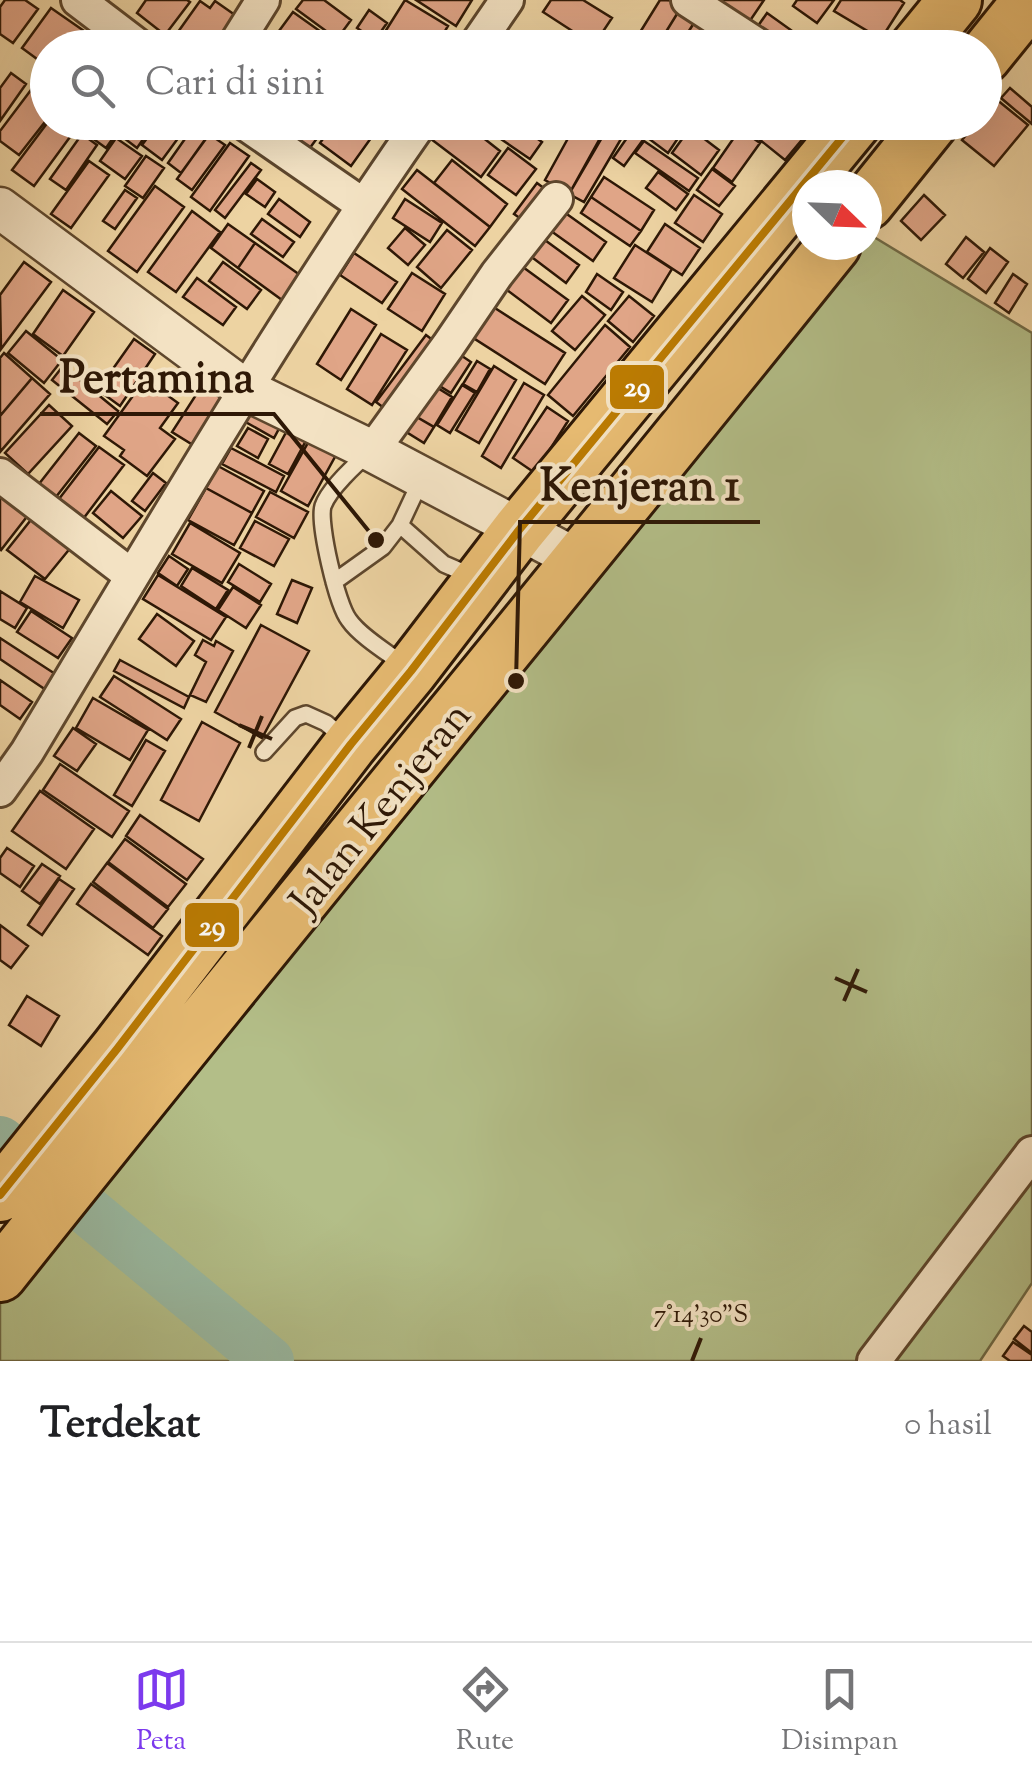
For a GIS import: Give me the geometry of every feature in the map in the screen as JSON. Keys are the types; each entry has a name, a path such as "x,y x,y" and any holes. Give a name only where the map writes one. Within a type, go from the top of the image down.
{"highway":[{"path":"931,30 955,0"},
{"path":"1002,35 1030,0"},
{"name":"Jalan Kenjeran","path":"136,1065 351,744 823,140"},
{"path":"882,185 918,140"},
{"name":"Jalan Kenjeran","path":"0,1275 40,1176 580,561 822,260"}],"street":[{"path":"78,0 117,30"},
{"path":"244,30 263,0"},
{"path":"486,30 507,0"},
{"path":"688,0 734,30"},
{"path":"268,140 363,205"},
{"path":"0,790 28,752 244,389 408,140"},
{"path":"372,450 496,274 556,199"},
{"path":"0,208 244,389 372,450 580,561"},
{"path":"0,475 132,576"},
{"path":"874,1361 1032,1153"}],"lane":[{"path":"372,450 327,498 321,510 343,611 350,623 411,671"},
{"path":"334,582 384,548 400,525 422,478"},
{"path":"400,525 444,564 481,580"},
{"path":"264,752 296,718 306,714 326,723 351,744"}],"green space":[{"path":"882,242 1032,333 1032,1283 980,1361 0,1361 0,1301 848,260 882,260"}],"building":[{"path":"5,0 25,0 38,9 13,43 0,34 0,7"},
{"path":"146,0 190,2 169,30 159,30 137,13"},
{"path":"303,0 324,0 351,20 344,30 325,30 296,9"},
{"path":"405,0 448,26 446,30 386,30"},
{"path":"416,0 472,0 456,26"},
{"path":"551,0 583,0 612,18 604,30 571,30 543,12"},
{"path":"660,0 685,1 667,30 641,30"},
{"path":"712,0 764,0 742,30"},
{"path":"797,0 834,0 817,23 793,6"},
{"path":"841,0 904,3 887,30 866,30 834,11"},
{"path":"200,1 210,8 215,1 245,22 239,30 179,30"},
{"path":"685,1 701,12 690,30 667,30"},
{"path":"51,8 83,30 35,30"},
{"path":"369,10 387,23 382,30 357,28"},
{"path":"293,12 318,30 280,30"},
{"path":"701,12 719,23 715,30 690,30"},
{"path":"767,13 791,30 755,30"},
{"path":"30,37 30,54 22,48"},
{"path":"11,73 26,84 0,121 0,88"},
{"path":"1010,88 1032,107 1032,124 1002,99"},
{"path":"30,91 31,140 19,155 0,141 0,131"},
{"path":"1002,104 1028,125 994,166 962,140 1002,140"},
{"path":"34,140 68,140 34,186 12,170"},
{"path":"78,140 90,140 97,145 66,190 50,179"},
{"path":"95,140 112,140 106,148"},
{"path":"115,140 142,156 125,179 100,161"},
{"path":"127,140 143,140 137,148"},
{"path":"146,140 177,140 162,160 142,145"},
{"path":"184,140 205,140 181,173 168,163"},
{"path":"205,140 218,140 225,145 192,190 177,179"},
{"path":"282,140 316,140 301,160 279,144"},
{"path":"322,140 370,140 351,166 320,143"},
{"path":"432,140 486,140 500,151 481,177"},
{"path":"502,140 539,140 542,142 530,159"},
{"path":"567,140 599,140 569,194 545,180"},
{"path":"600,140 620,140 584,202 569,194"},
{"path":"626,140 643,140 624,166 613,158"},
{"path":"651,140 677,140 668,153"},
{"path":"681,140 706,140 719,150 701,175 672,153"},
{"path":"732,140 760,143 732,182 713,168"},
{"path":"760,140 802,140 785,160"},
{"path":"644,141 698,178 689,191 635,153"},
{"path":"230,143 249,156 210,211 191,197"},
{"path":"508,148 536,169 516,195 488,175"},
{"path":"146,156 164,168 143,198 125,186"},
{"path":"452,160 507,204 490,227 434,183"},
{"path":"89,161 109,175 71,228 51,214"},
{"path":"251,163 261,170 225,218 215,210"},
{"path":"712,169 735,186 719,206 697,190"},
{"path":"417,170 490,227 475,246 402,189"},
{"path":"658,172 688,194 676,210 646,188"},
{"path":"604,177 654,210 641,231 591,197"},
{"path":"257,179 275,192 265,207 246,194"},
{"path":"537,183 553,195 531,226 514,214"},
{"path":"155,186 184,207 137,272 108,251"},
{"path":"125,190 137,198 115,229 103,221"},
{"path":"694,195 722,214 703,242 675,223"},
{"path":"924,195 945,215 921,240 901,221"},
{"path":"591,197 641,231 630,246 581,213"},
{"path":"279,199 310,222 300,237 268,214"},
{"path":"405,199 442,223 430,242 393,218"},
{"path":"557,207 606,242 593,261 544,226"},
{"path":"192,211 220,232 176,292 148,272"},
{"path":"262,219 294,242 283,257 251,234"},
{"path":"228,224 255,243 238,268 211,248"},
{"path":"665,224 700,248 682,275 647,252"},
{"path":"405,228 425,245 408,265 388,248"},
{"path":"447,230 472,250 441,288 417,267"},
{"path":"538,235 579,265 566,283 525,252"},
{"path":"966,237 984,252 963,278 946,264"},
{"path":"255,243 300,275 282,300 238,268"},
{"path":"635,245 672,269 652,302 614,278"},
{"path":"990,248 1008,262 986,293 968,279"},
{"path":"354,253 397,282 382,303 340,275"},
{"path":"24,262 51,282 1,349 0,295"},
{"path":"223,262 261,290 247,309 209,281"},
{"path":"516,262 568,300 551,323 499,284"},
{"path":"412,273 445,294 422,331 388,309"},
{"path":"597,274 623,292 611,310 586,292"},
{"path":"1013,274 1027,284 1009,313 995,303"},
{"path":"197,278 236,307 223,325 183,297"},
{"path":"63,290 94,312 63,356 33,334"},
{"path":"582,296 605,315 575,350 552,331"},
{"path":"629,296 654,316 633,342 608,321"},
{"path":"484,301 565,353 545,384 464,332"},
{"path":"351,309 376,325 341,380 317,364"},
{"path":"605,325 630,347 573,416 548,395"},
{"path":"26,331 62,360 44,383 8,353"},
{"path":"381,334 407,350 372,405 347,389"},
{"path":"426,335 442,347 392,414 376,402"},
{"path":"134,339 155,354 120,406 98,390"},
{"path":"450,348 471,362 451,393 430,380"},
{"path":"4,353 32,378 0,416 0,358"},
{"path":"477,361 490,369 477,392 463,384"},
{"path":"63,366 118,411 107,424 52,380"},
{"path":"494,366 516,380 479,443 456,430"},
{"path":"32,378 50,394 0,452 0,416"},
{"path":"145,379 178,403 160,428 175,439 147,476 120,456 124,450 104,436"},
{"path":"428,382 452,397 434,427 410,413"},
{"path":"524,383 544,395 501,468 482,456"},
{"path":"203,384 223,398 193,445 172,432"},
{"path":"462,385 475,393 450,433 437,425"},
{"path":"49,405 72,426 28,474 5,453"},
{"path":"250,405 282,423 274,438 242,420"},
{"path":"547,407 568,421 535,473 513,458"},
{"path":"410,413 434,427 424,443 400,428"},
{"path":"290,425 309,435 288,474 269,464"},
{"path":"248,428 268,439 258,458 237,446"},
{"path":"79,433 96,446 52,502 35,489"},
{"path":"309,441 336,455 308,506 281,491"},
{"path":"99,447 124,465 77,527 52,508"},
{"path":"231,448 284,476 276,492 222,464"},
{"path":"218,466 264,491 252,513 206,488"},
{"path":"153,473 166,483 145,511 132,501"},
{"path":"206,488 252,513 234,545 188,520"},
{"path":"111,491 142,516 123,538 93,513"},
{"path":"0,492 29,514 1,550 0,549"},
{"path":"270,492 308,512 294,538 256,517"},
{"path":"34,516 72,546 45,579 7,550"},
{"path":"255,521 289,539 274,566 240,548"},
{"path":"190,523 240,553 222,583 172,554"},
{"path":"169,556 188,569 177,586 158,573"},
{"path":"239,564 271,584 260,602 228,582"},
{"path":"192,568 228,590 216,609 181,586"},
{"path":"158,575 226,617 211,640 143,599"},
{"path":"35,576 79,600 63,628 20,602"},
{"path":"292,580 312,588 297,623 277,614"},
{"path":"233,587 261,605 246,628 218,610"},
{"path":"0,591 27,608 15,628 0,619"},
{"path":"31,611 72,638 58,658 17,632"},
{"path":"157,614 194,641 176,666 139,639"},
{"path":"261,625 309,651 262,738 215,712"},
{"path":"0,638 63,679 52,694 0,659"},
{"path":"203,640 214,646 216,641 233,651 206,702 190,695 206,662 195,655"},
{"path":"120,660 189,697 184,708 114,671"},
{"path":"114,676 181,719 167,740 100,697"},
{"path":"0,680 32,702 20,719 0,705"},
{"path":"93,698 148,730 130,760 76,728"},
{"path":"202,722 240,743 199,821 161,800"},
{"path":"73,728 96,744 77,771 54,756"},
{"path":"146,740 165,751 132,806 114,795"},
{"path":"60,764 129,811 112,837 43,790"},
{"path":"40,791 94,829 66,869 12,831"},
{"path":"140,815 203,859 187,880 126,836"},
{"path":"125,839 186,884 168,907 108,862"},
{"path":"7,848 34,866 20,887 0,873 0,858"},
{"path":"107,863 168,909 153,928 93,882"},
{"path":"42,864 60,876 40,904 22,891"},
{"path":"59,879 74,889 42,935 28,925"},
{"path":"91,884 162,936 148,955 77,904"},
{"path":"0,925 28,946 11,968 0,960"},
{"path":"27,996 59,1016 41,1046 9,1025"},
{"path":"1024,1326 1032,1332 1032,1353 1014,1339"},
{"path":"1013,1342 1032,1355 1032,1361 1010,1361 1003,1356"}],"waterway":[{"path":"0,1141 269,1361"}],"transit line":[{"name":"29","path":"0,1195 519,530 840,140"}],"place":[{"name":"Pertamina","path":"376,540"},
{"name":"Kenjeran 1","path":"516,681"}]}
